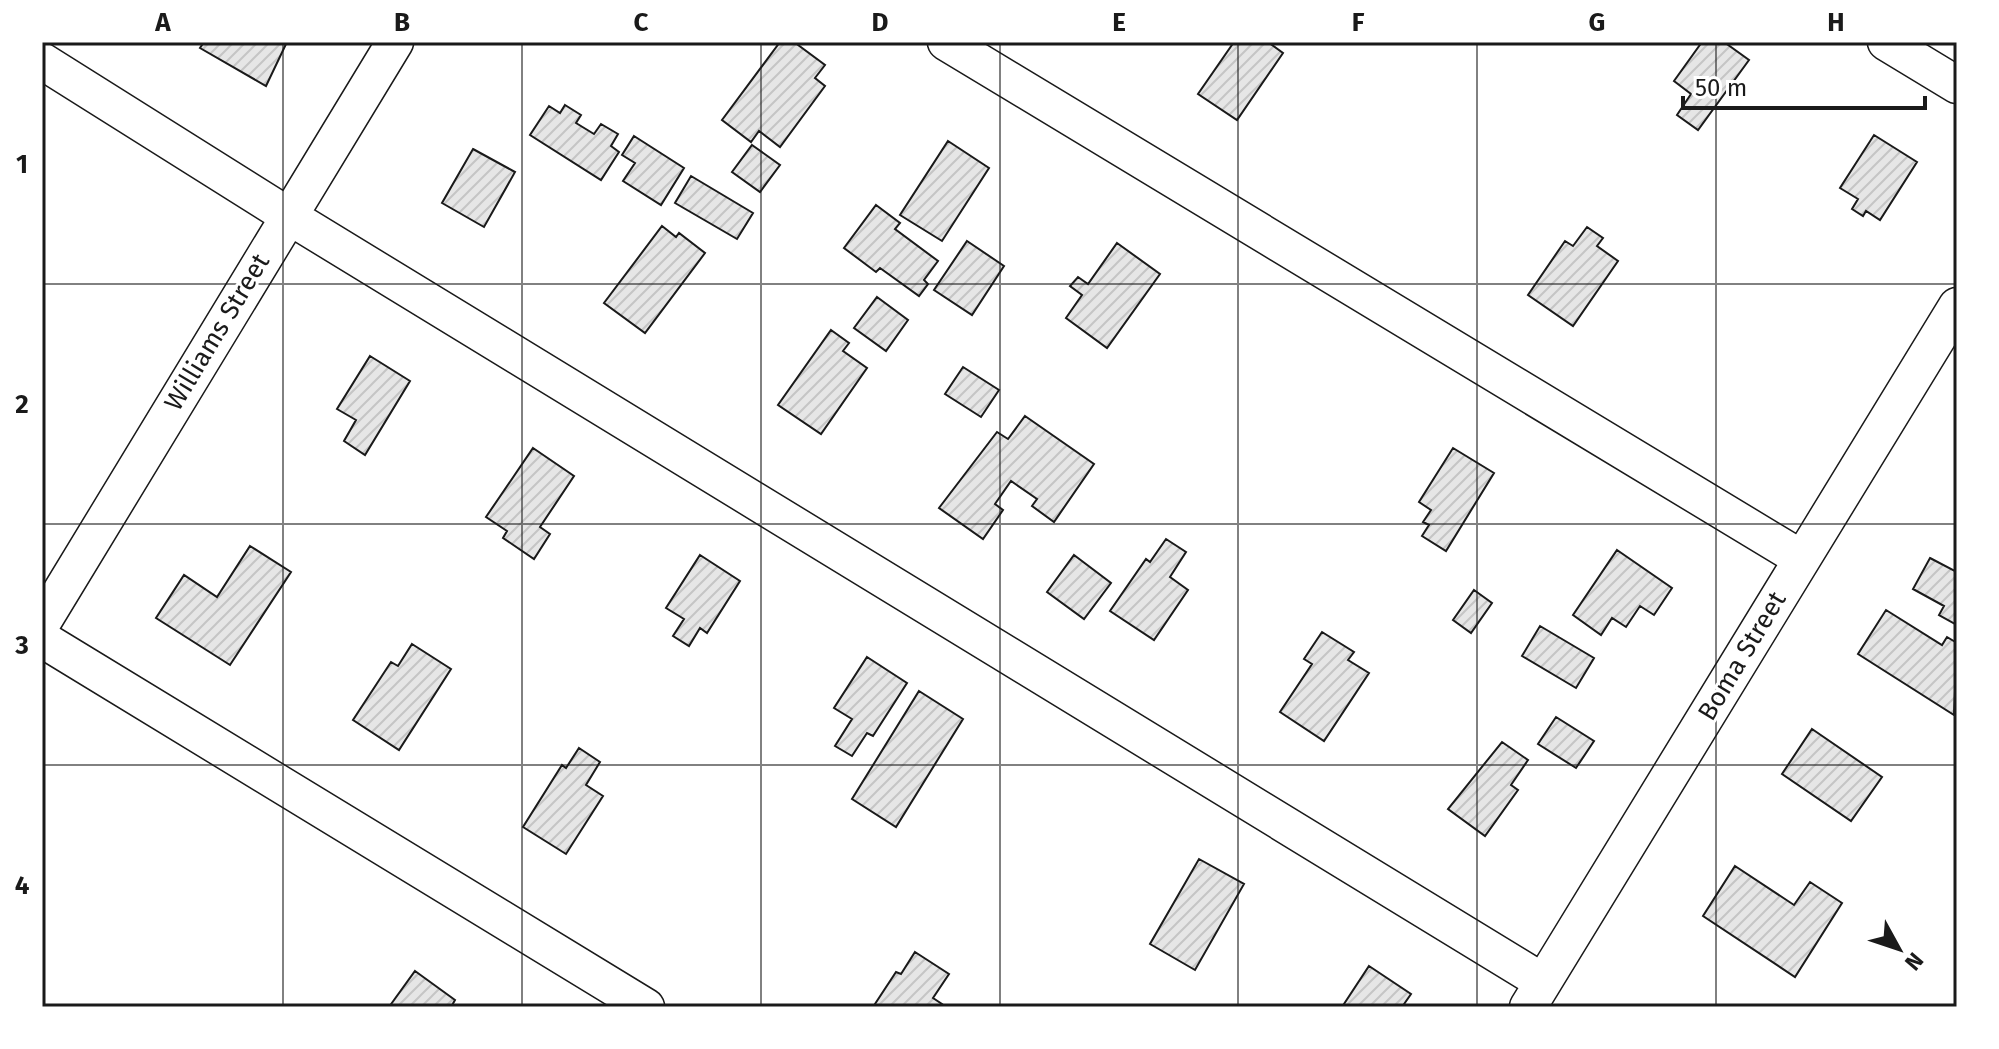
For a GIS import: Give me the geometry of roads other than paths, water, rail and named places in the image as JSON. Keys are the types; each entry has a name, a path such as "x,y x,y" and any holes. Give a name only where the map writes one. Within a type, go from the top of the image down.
{"street":[{"name":"Williams Street","path":"42,623 287,215 395,42"},
{"path":"946,42 1802,559"},
{"path":"1886,42 1957,85"},
{"path":"42,61 1535,995"},
{"name":"Boma Street","path":"1535,995 1957,306"},
{"path":"42,639 646,1007"}]}
